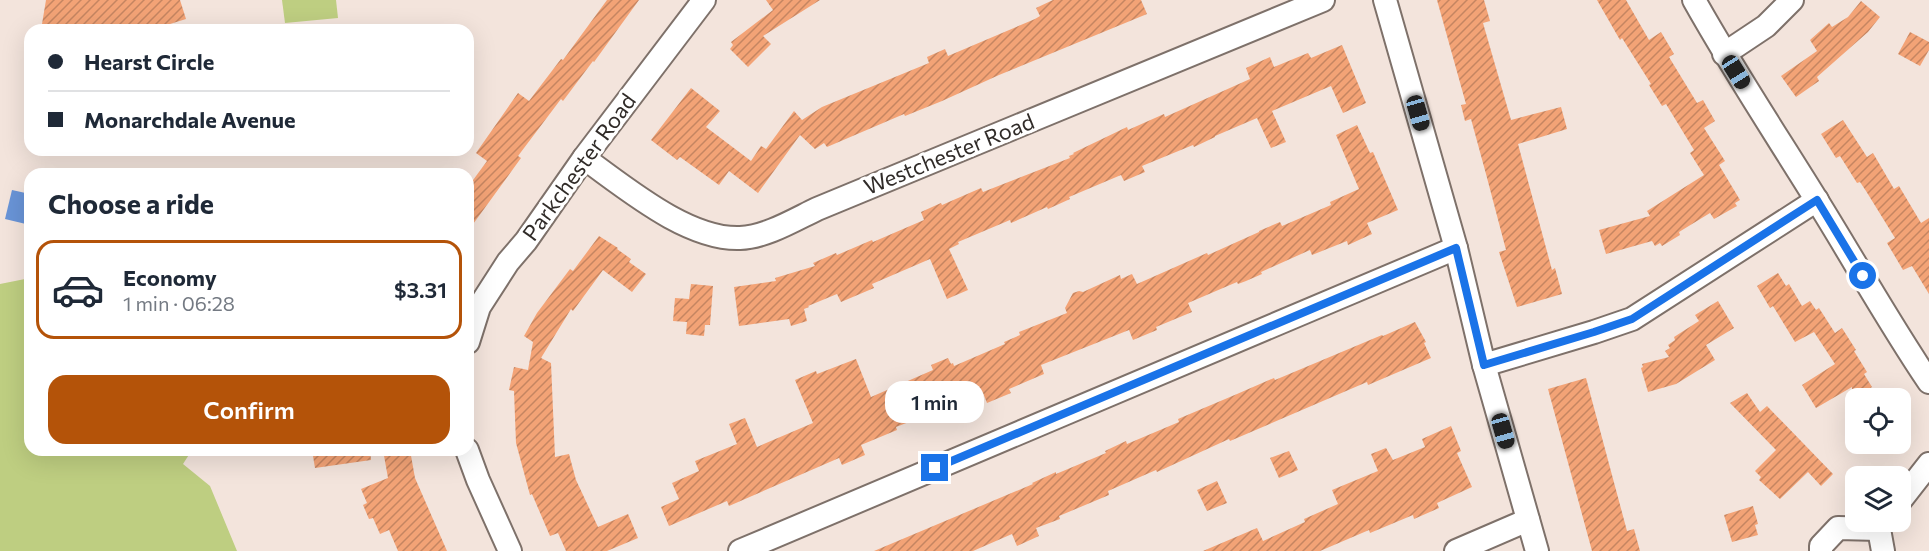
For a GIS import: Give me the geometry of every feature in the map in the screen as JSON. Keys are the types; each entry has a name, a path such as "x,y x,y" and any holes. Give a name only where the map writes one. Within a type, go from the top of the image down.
{"street":[{"name":"Parkchester Road","path":"474,323 479,307 508,262 526,241 584,158 704,0"},
{"name":"Westchester Road","path":"584,158 657,210 678,221 721,237 741,238 766,233 817,209 1323,0"},
{"path":"1385,0 1456,248 1484,365 1537,551"},
{"path":"1694,0 1724,54 1929,382"},
{"path":"1724,54 1766,26 1792,0"},
{"path":"1484,365 1632,319 1817,200"},
{"path":"740,551 1456,248"},
{"path":"469,456 510,551"},
{"path":"1911,487 1929,464"},
{"path":"1456,551 1528,520"},
{"path":"1821,551 1821,546 1838,528 1845,528"},
{"path":"1882,532 1883,551"}],"green space":[{"path":"282,0 336,0 338,18 285,23"},
{"path":"24,279 24,456 188,456 183,464 210,486 237,551 0,551 0,284"}],"water":[{"path":"12,190 24,193 24,224 5,219"}],"building":[{"path":"46,0 180,0 186,19 170,24 42,24"},
{"path":"607,0 639,0 594,62 563,101 561,99 518,156 521,158 474,223 474,179 487,161 476,153 518,93 529,101 561,59 563,60"},
{"path":"766,0 820,0 763,36 771,44 748,67 730,49 733,45 731,42 773,10"},
{"path":"1053,0 1141,0 1147,14 827,147 824,143 815,149 800,135 758,193 729,171 719,185 680,157 677,160 651,140 691,88 720,111 706,127 751,161 761,146 766,149 794,111 802,120 822,107 929,63 927,57 945,49 948,56 1035,19 1040,16 1036,8"},
{"path":"1437,0 1484,0 1490,21 1483,23 1511,120 1561,107 1567,129 1518,144 1552,270 1555,268 1562,294 1517,307 1499,252 1506,250 1471,119 1465,121 1461,105 1466,104"},
{"path":"1597,0 1626,0 1649,40 1661,32 1674,54 1669,57 1697,103 1703,100 1715,121 1704,128 1725,161 1719,165 1740,200 1735,203 1737,206 1714,219 1710,213 1679,232 1680,235 1662,246 1660,243 1655,246 1652,241 1606,254 1599,230 1650,216 1647,211 1704,175 1690,153 1694,150 1666,104 1662,106 1649,85 1651,84 1622,38 1620,40"},
{"path":"1861,1 1880,17 1868,32 1817,77 1819,81 1796,97 1781,76 1817,51 1810,40 1829,23 1832,27 1848,17"},
{"path":"1910,32 1929,42 1929,50 1920,66 1898,54"},
{"path":"1342,45 1366,103 1343,113 1331,86 1272,111 1286,142 1271,148 1257,118 1194,147 1193,145 1142,166 1145,172 1124,181 1121,175 1069,197 1070,199 1048,209 1047,207 1011,223 1010,220 958,242 959,244 949,249 968,290 947,299 930,259 872,284 874,288 841,302 837,294 808,306 804,309 807,321 791,326 789,319 739,326 734,287 776,281 775,278 815,266 813,263 836,253 837,255 872,240 873,242 924,220 921,212 941,203 942,205 981,188 983,192 1070,158 1069,156 1073,153 1127,127 1128,130 1164,114 1165,117 1250,79 1246,68 1270,57 1274,67 1308,53 1311,58"},
{"path":"1843,120 1867,157 1873,153 1894,189 1899,186 1921,223 1929,218 1929,294 1912,266 1903,270 1887,243 1895,238 1860,182 1857,183 1840,156 1836,158 1821,134"},
{"path":"1357,125 1370,153 1373,152 1398,210 1367,223 1372,234 1348,245 1347,241 1312,255 1310,250 1246,281 1238,284 1237,282 1188,303 1192,312 1156,327 1157,330 1133,340 1129,330 1041,365 1044,374 1009,389 1011,393 987,403 983,393 896,427 897,430 861,445 865,455 842,465 839,458 729,506 727,501 669,526 661,507 679,499 672,483 699,471 695,461 737,444 729,424 745,418 757,447 813,423 795,380 856,359 871,397 933,370 931,365 948,358 954,366 1005,344 1004,342 1020,335 1019,332 1067,313 1065,308 1073,293 1083,292 1120,275 1121,279 1132,274 1137,284 1280,222 1282,226 1331,205 1330,202 1359,189 1336,135"},
{"path":"599,236 618,248 631,259 629,262 646,274 632,292 603,270 573,311 571,309 541,358 551,363 555,457 569,454 576,480 598,527 628,514 638,538 607,551 566,551 558,533 550,536 532,494 530,495 516,443 514,391 509,390 514,367 528,370 533,342 524,336 537,313 570,269 573,271"},
{"path":"1778,273 1786,286 1789,284 1802,306 1810,301 1816,310 1819,308 1835,333 1842,328 1856,350 1854,351 1867,372 1864,374 1872,387 1845,388 1845,391 1816,408 1802,385 1835,364 1814,332 1795,342 1773,306 1770,308 1757,286"},
{"path":"691,284 713,286 710,325 705,325 704,336 686,334 687,322 673,321 675,298 689,299"},
{"path":"1718,301 1734,328 1706,345 1715,360 1676,384 1648,392 1641,368 1642,364 1669,357 1665,351 1670,348 1668,345 1675,340 1674,337 1699,321 1695,315"},
{"path":"1415,322 1426,342 1424,343 1431,358 1368,385 1367,382 1108,491 1109,495 1036,528 1039,536 1017,546 1012,534 973,551 874,551 1033,484 1056,472 1056,474 1106,453 1105,451 1126,441 1127,444 1179,422 1178,419 1274,378 1275,380"},
{"path":"1586,378 1627,531 1634,529 1640,551 1592,551 1548,389"},
{"path":"1747,393 1760,412 1767,406 1833,474 1821,486 1808,472 1780,499 1759,480 1761,477 1755,471 1776,450 1730,403"},
{"path":"1451,426 1461,451 1457,453 1472,487 1437,503 1439,508 1414,519 1413,515 1370,533 1369,530 1320,551 1203,551 1257,528 1263,541 1305,522 1304,519 1338,504 1332,490 1378,471 1371,454 1386,448 1393,460 1425,447 1422,439"},
{"path":"1289,451 1298,470 1279,478 1270,458"},
{"path":"313,456 371,456 371,460 315,468"},
{"path":"384,456 411,456 415,478 447,551 398,551 389,530 380,534 373,518 369,519 363,505 367,503 361,489 388,478"},
{"path":"1217,481 1227,503 1207,511 1197,490"},
{"path":"1753,506 1758,524 1755,525 1758,535 1732,542 1724,515"}],"route":[{"path":"935,468 1456,248 1484,365 1632,319 1817,200 1863,276"}]}
